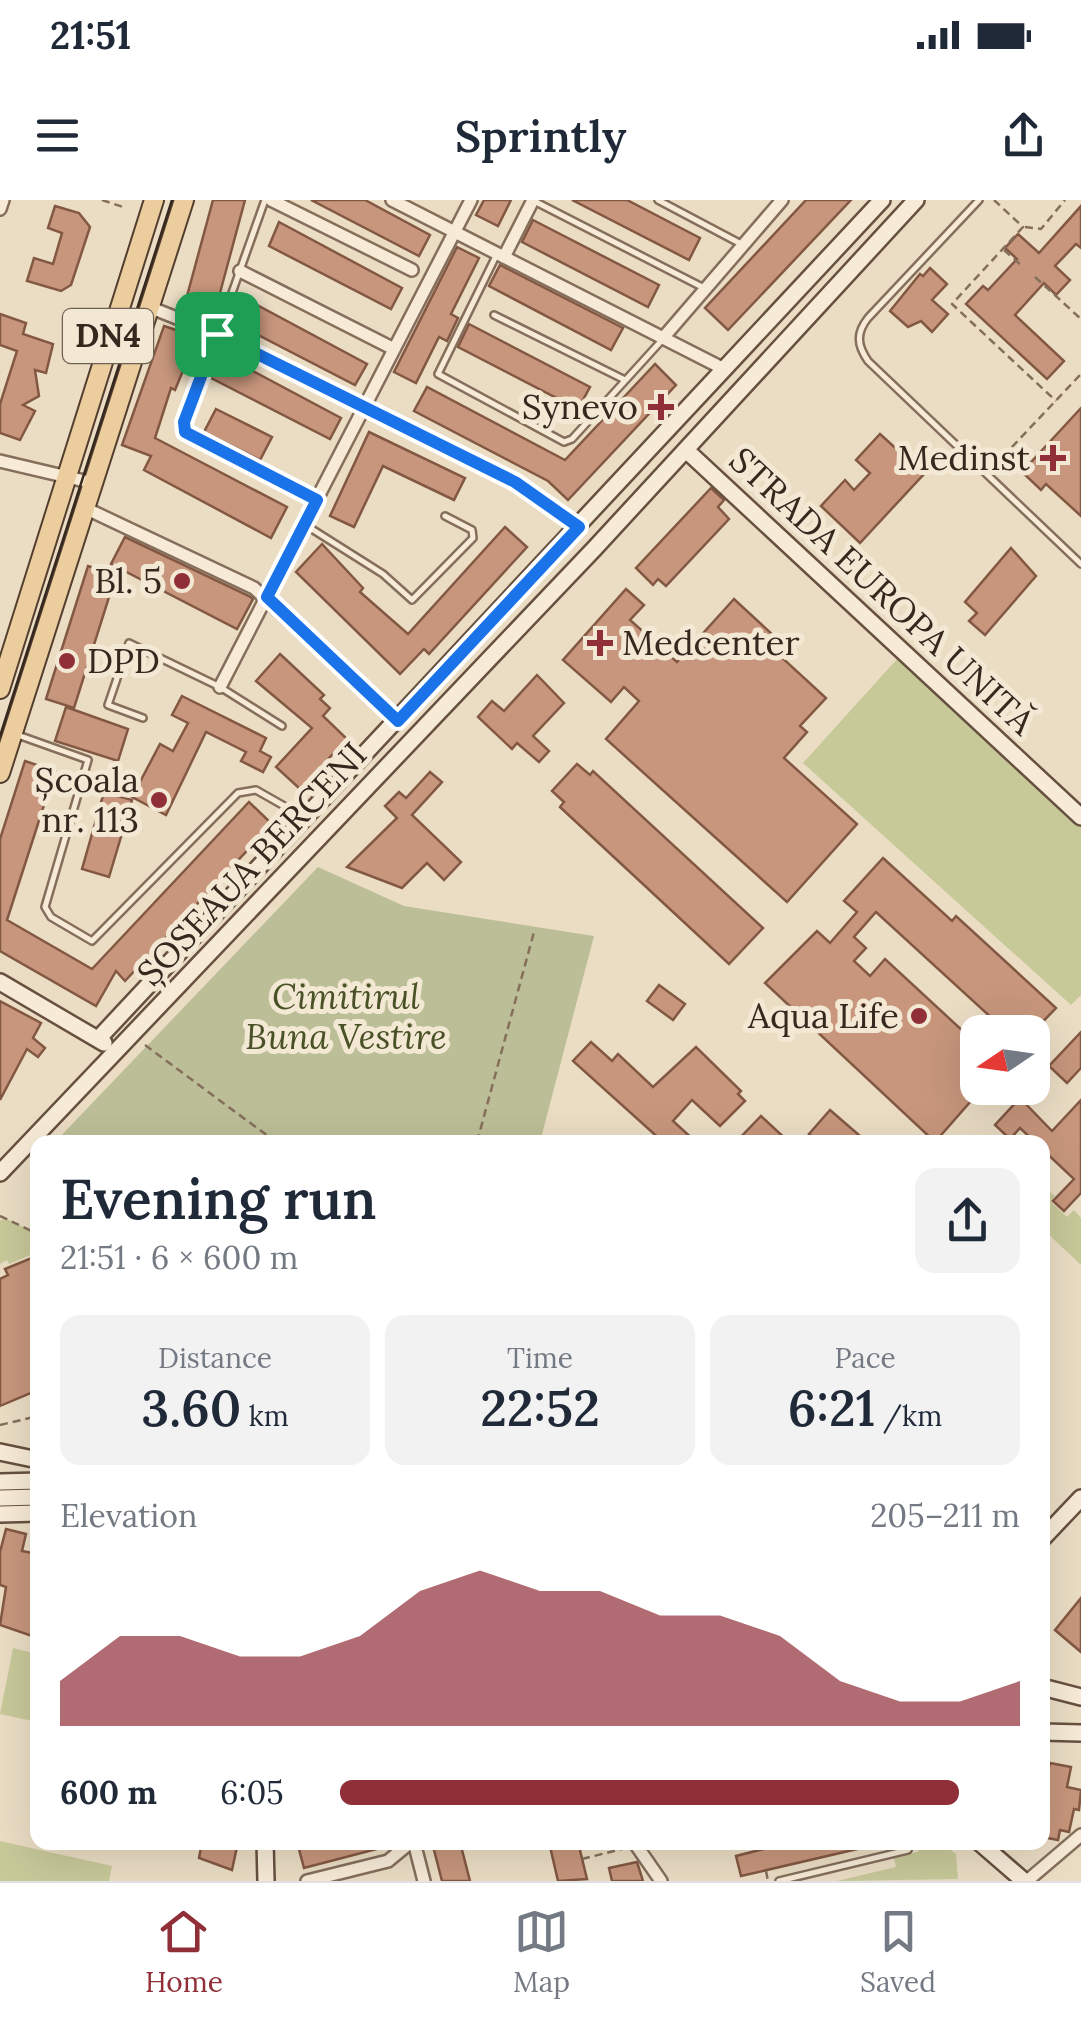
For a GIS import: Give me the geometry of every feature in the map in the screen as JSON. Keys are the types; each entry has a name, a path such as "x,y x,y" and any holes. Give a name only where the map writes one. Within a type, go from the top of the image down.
{"main road":[{"name":"DN4","path":"0,689 154,200"},
{"name":"DN4","path":"0,772 184,200"},
{"name":"ȘOSEAUA BERCENI","path":"99,1038 882,200"},
{"name":"ȘOSEAUA BERCENI","path":"37,1135 686,450 916,200"},
{"name":"STRADA EUROPA UNITĂ","path":"686,450 1081,817"},
{"path":"490,622 508,639"},
{"path":"0,982 99,1038 114,1053"},
{"name":"ȘOSEAUA BERCENI","path":"0,1174 30,1142"},
{"path":"0,1452 30,1459"},
{"path":"0,1464 30,1462"},
{"path":"0,1482 30,1481"},
{"path":"0,1498 30,1497"},
{"path":"1050,1531 1081,1498"},
{"path":"0,1514 30,1513"},
{"path":"1050,1689 1081,1696"},
{"path":"1050,1732 1081,1733"},
{"path":"265,1850 266,1881"},
{"path":"997,1850 1026,1881"}],"street":[{"path":"0,209 3,200"},
{"path":"268,200 412,270"},
{"path":"392,200 724,370"},
{"path":"220,687 471,200"},
{"path":"500,255 533,200"},
{"path":"664,338 782,200"},
{"path":"240,271 394,348"},
{"path":"149,308 217,334 534,492 579,527"},
{"path":"0,461 93,483"},
{"path":"85,508 267,597 398,721"},
{"path":"1026,1881 1081,1834"},
{"path":"307,1881 388,1861 402,1850"},
{"path":"414,1850 424,1881"},
{"path":"643,1850 661,1881"}],"lane":[{"path":"268,200 184,422 185,432 317,500"},
{"path":"533,200 706,289"},
{"path":"658,200 744,245"},
{"path":"979,200 868,318 858,337 868,361 1081,564"},
{"path":"500,255 438,370 441,378 564,442 572,440 664,338"},
{"path":"494,315 624,380"},
{"path":"304,524 383,574 412,600 473,538 472,530 445,516"},
{"path":"143,718 108,705 129,643 220,687 282,726"},
{"path":"12,733 88,760 45,906 51,917 91,940 99,938 238,793 256,790 306,819"},
{"path":"782,1881 908,1850"}],"path":[{"path":"102,200 126,208"},
{"path":"994,200 1023,226 1042,229 1065,200"},
{"path":"1023,226 952,304 1056,401"},
{"path":"1003,249 1022,266"},
{"path":"1034,278 1081,320"},
{"path":"986,474 1081,374"},
{"path":"478,1135 534,932"},
{"path":"147,1046 267,1135"},
{"path":"0,1216 30,1230"},
{"path":"0,1425 30,1418"},
{"path":"582,1859 617,1850"},
{"path":"766,1870 768,1881"}],"green space":[{"path":"898,658 1081,826 1081,995 1071,1005 803,763"},
{"name":"Cimitirul Buna Vestire","path":"318,867 404,906 594,936 542,1135 62,1135"},
{"path":"1050,1192 1055,1196 1051,1202 1067,1217 1074,1210 1081,1218 1081,1265 1050,1236"},
{"path":"7,1219 30,1230 30,1255 0,1264 0,1220"},
{"path":"13,1648 30,1652 30,1720 0,1714"},
{"path":"0,1841 112,1866 109,1881 0,1881"},
{"path":"951,1850 956,1854 958,1879 837,1881 896,1867 894,1858"}],"building":[{"path":"213,200 245,200 217,304 187,296"},
{"path":"311,200 365,200 430,235 419,256"},
{"path":"484,200 511,200 498,226 476,215"},
{"path":"572,200 627,200 700,238 689,260"},
{"path":"806,200 851,200 728,330 705,308"},
{"path":"55,206 79,213 90,227 71,285 61,291 27,281 34,258 53,264 62,233 48,228"},
{"path":"1081,206 1081,248 1076,244 1055,266 1070,280 1056,295 1044,283 1015,315 1064,361 1047,379 966,304 983,286 988,290 1017,259 1005,248 1018,234 1039,253"},
{"path":"533,220 659,285 648,307 522,242"},
{"path":"279,222 402,288 391,309 269,246"},
{"path":"457,247 479,258 451,314 458,318 447,341 439,337 416,383 394,372"},
{"path":"500,265 623,328 611,350 489,286"},
{"path":"930,268 947,284 932,300 948,314 932,332 921,321 908,327 890,311 920,274 923,276"},
{"path":"244,298 367,364 355,385 233,322"},
{"path":"0,314 26,323 23,334 53,344 46,373 35,370 39,396 23,405 35,411 20,440 0,433 0,404 17,351 0,345"},
{"path":"469,324 590,387 578,409 458,347"},
{"path":"164,326 197,337 175,390 171,388 155,438 287,507 271,538 144,470 151,456 122,445"},
{"path":"219,353 341,418 330,439 209,377"},
{"path":"655,364 676,385 568,500 548,481 414,411 427,387 565,460"},
{"name":"Medinst","path":"1081,408 1081,516 1046,484 1041,490 1022,472"},
{"path":"216,409 272,437 260,460 204,432"},
{"path":"369,432 465,478 454,500 383,466 354,527 330,516"},
{"path":"880,434 924,474 860,543 821,506 845,480 854,490 870,473 856,460"},
{"path":"711,488 724,500 718,507 729,519 666,586 658,579 653,585 636,568"},
{"path":"505,527 527,547 429,654 424,649 400,674 296,572 322,544 363,588 360,592 408,634"},
{"name":"Bl. 5","path":"125,537 253,599 237,629 111,564"},
{"path":"1011,548 1036,576 985,635 969,621 977,613 965,602"},
{"path":"88,566 116,575 74,708 46,699"},
{"path":"626,589 644,605 630,620 677,662 734,599 786,647 779,655 826,698 800,726 807,732 784,758 857,824 787,902 606,739 639,701 624,687 611,702 563,660"},
{"path":"280,654 324,695 320,699 330,708 323,716 347,739 300,789 276,767 312,728 256,681"},
{"path":"537,675 564,703 533,736 549,751 539,762 517,743 512,749 478,717 492,701 504,711"},
{"path":"182,696 266,738 260,751 271,757 263,772 241,761 246,752 206,732 166,815 132,797 160,744 173,751 188,723 172,715"},
{"path":"66,707 128,729 118,761 55,741"},
{"path":"25,761 55,771 7,920 92,969 249,802 272,824 125,981 116,971 96,1006 0,951 0,839"},
{"path":"577,764 590,775 593,771 763,928 729,964 560,807 564,802 552,791"},
{"path":"430,772 442,782 412,815 461,862 444,880 427,863 402,888 347,867 397,818 385,806 399,792 406,798"},
{"path":"104,792 132,800 109,877 82,869"},
{"path":"883,858 952,921 956,916 1056,1008 1049,1015 988,1015 876,912 854,937 866,948 854,961 870,976 885,959 960,1028 960,1105 967,1105 941,1135 928,1135 765,983 817,931 830,943 857,912 844,901"},
{"path":"659,985 685,1004 673,1020 647,1001"},
{"path":"0,1001 41,1023 33,1038 45,1048 38,1057 27,1049 0,1100"},
{"path":"1081,1032 1081,1068 1067,1083 1050,1065"},
{"path":"591,1042 612,1061 618,1054 653,1087 696,1047 741,1091 738,1094 745,1101 720,1126 692,1100 673,1121 688,1135 655,1135 573,1061"},
{"path":"1081,1100 1081,1193 1064,1211 1053,1201 1074,1179 1050,1156 1050,1135 1028,1135 1020,1128 1014,1135 1006,1135 995,1125 1014,1105 1027,1105 1052,1131"},
{"path":"830,1110 859,1135 810,1135"},
{"path":"761,1116 781,1135 743,1135"},
{"path":"30,1259 30,1393 0,1406 0,1279 8,1275 5,1269"},
{"path":"6,1529 26,1534 22,1551 30,1552 30,1635 0,1625 6,1587 0,1585 0,1552"},
{"path":"1081,1598 1081,1652 1055,1630"},
{"path":"1050,1763 1071,1767 1067,1787 1081,1790 1079,1810 1074,1809 1069,1832 1060,1830 1058,1840 1050,1838"},
{"path":"200,1850 236,1850 232,1870 199,1858"},
{"path":"299,1850 373,1850 304,1868"},
{"path":"434,1850 462,1850 470,1881 442,1881"},
{"path":"551,1850 580,1850 587,1879 558,1881"},
{"path":"760,1850 853,1850 741,1876 736,1856"},
{"path":"637,1862 643,1881 612,1881 609,1868"}],"tram line":[{"path":"0,736 172,200"}],"place":[{"name":"Synevo","path":"661,407"},
{"name":"Medinst","path":"1053,458"},
{"name":"Bl. 5","path":"182,581"},
{"name":"Medcenter","path":"600,643"},
{"name":"DPD","path":"67,661"},
{"name":"Școala nr. 113","path":"159,800"},
{"name":"Aqua Life","path":"919,1016"}],"route":[{"path":"217,334 515,482 551,503 579,527 398,721 267,597 317,500 185,432 184,422 217,334"}]}
